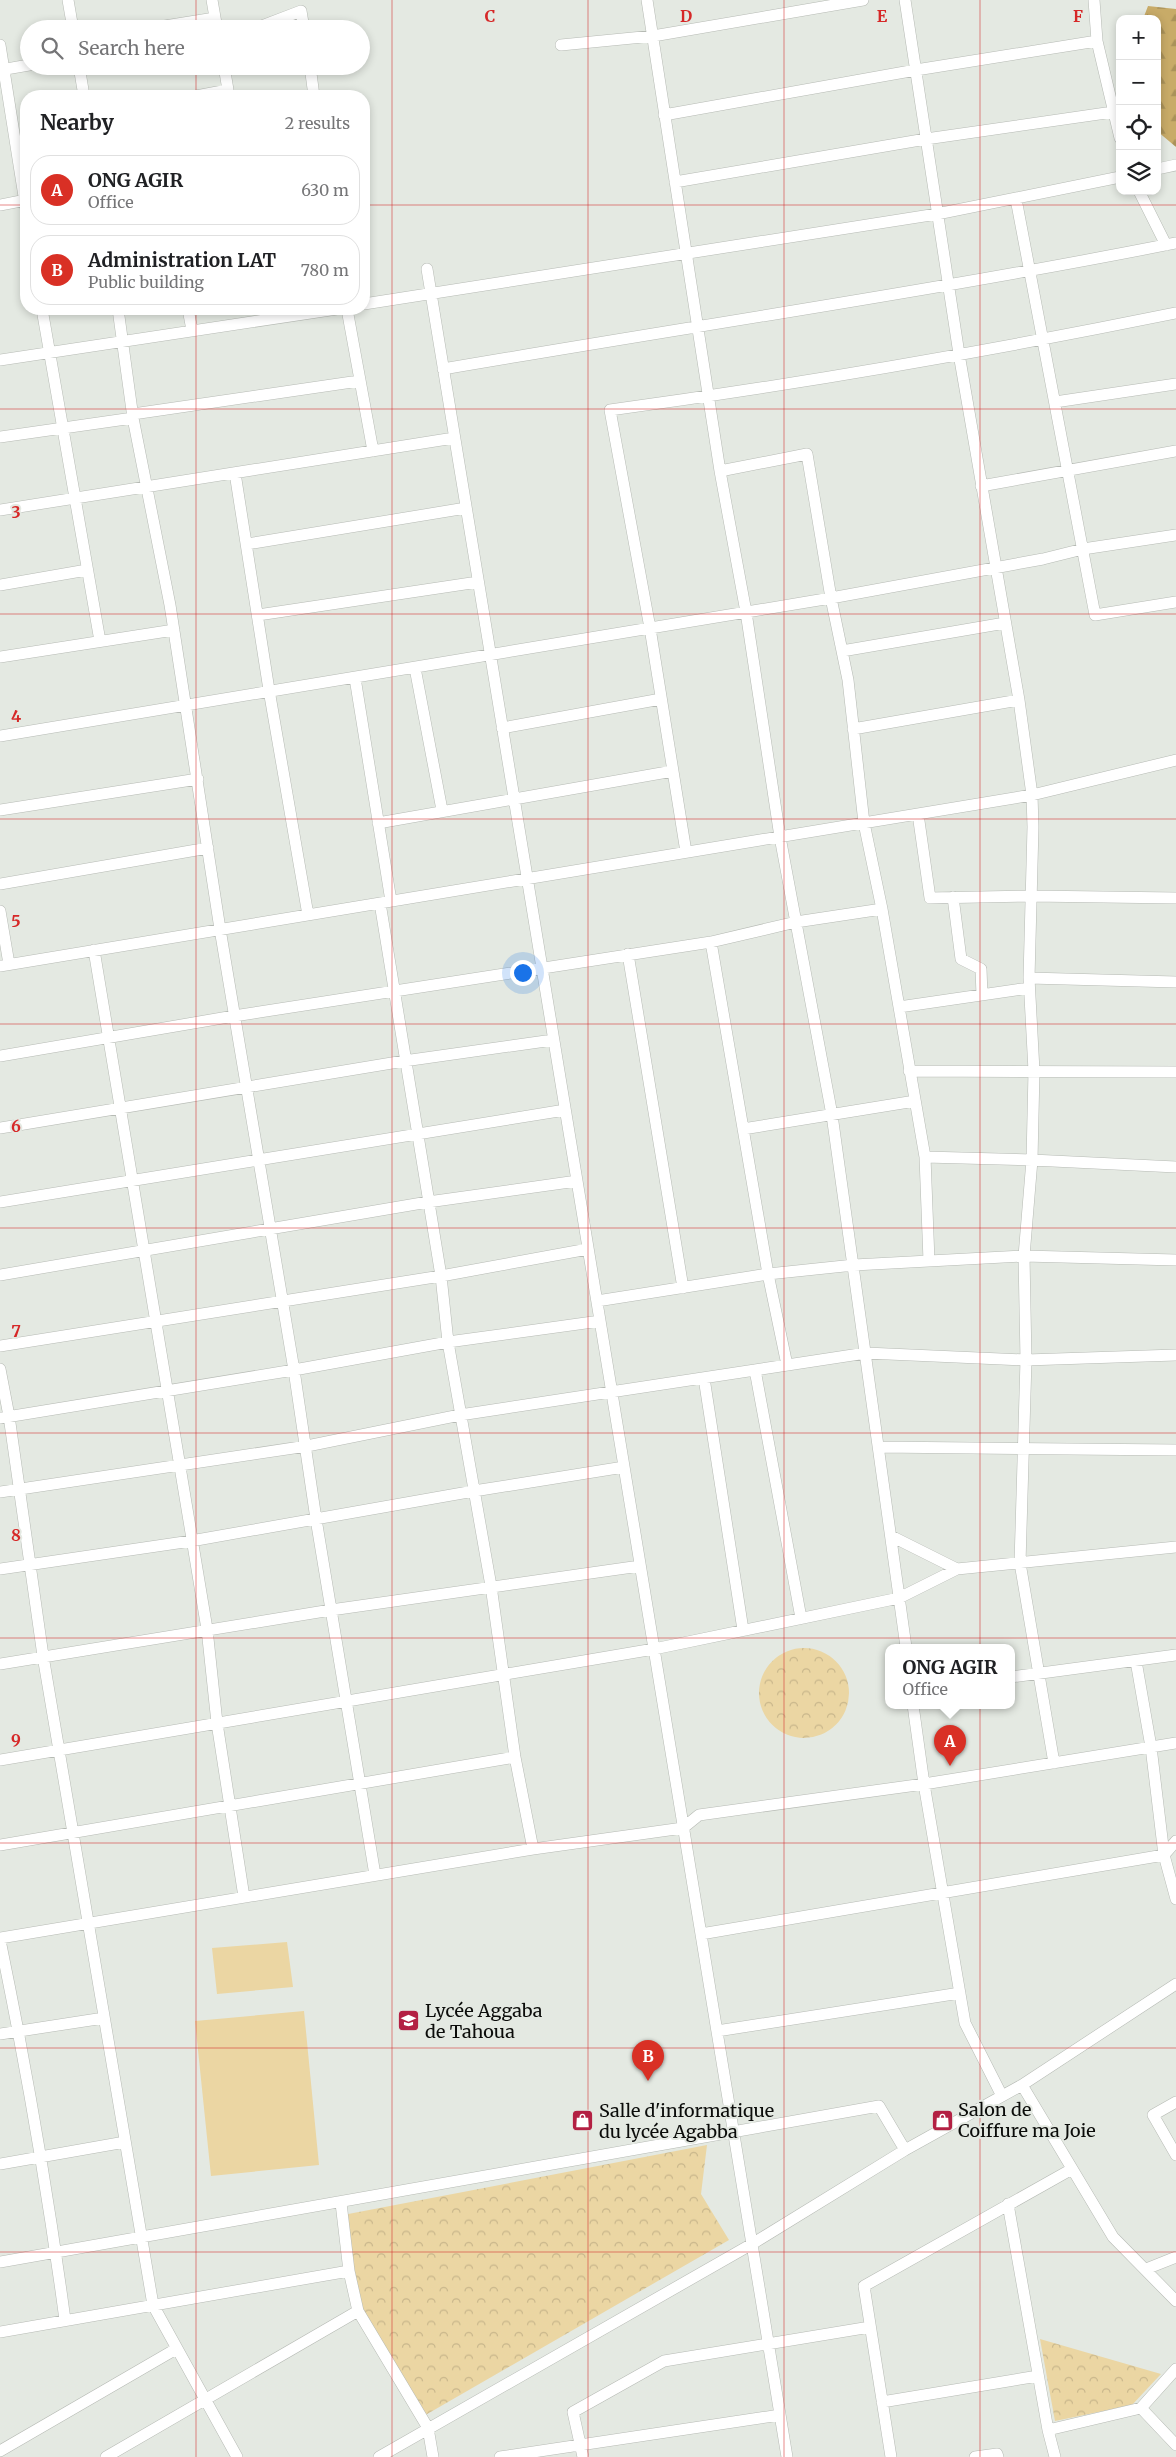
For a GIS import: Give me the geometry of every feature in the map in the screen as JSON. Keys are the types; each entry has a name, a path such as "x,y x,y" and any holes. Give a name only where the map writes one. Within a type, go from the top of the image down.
{"street":[{"path":"68,0 71,20"},
{"path":"212,0 215,20"},
{"path":"647,0 710,396 720,471 746,612 780,837 832,1115 906,1644"},
{"path":"561,45 653,36 863,0"},
{"path":"905,0 959,354 1019,700 1032,795 1029,983 1034,1071 1032,1160 1024,1256 1026,1360 1020,1563 1054,1763"},
{"path":"1094,0 1097,41 1116,123"},
{"path":"278,20 301,11 302,20"},
{"path":"664,115 916,70 1097,41"},
{"path":"0,45 2,69 20,170"},
{"path":"2,69 20,66"},
{"path":"80,75 83,90"},
{"path":"226,75 228,90"},
{"path":"311,75 313,90"},
{"path":"675,182 926,139 1113,112"},
{"path":"1161,168 1176,165"},
{"path":"370,303 687,255 937,214 1116,178"},
{"path":"443,369 698,325 1030,272 1171,244 1141,195"},
{"path":"1016,198 1095,615 1176,602"},
{"path":"0,205 20,203"},
{"path":"427,270 787,2457"},
{"path":"686,852 650,628 610,410 710,396 1043,340 1176,313"},
{"path":"43,315 100,641"},
{"path":"119,315 133,416 174,630 234,1016 307,1446 316,1519 375,1875"},
{"path":"189,315 192,330"},
{"path":"0,360 124,343 264,315"},
{"path":"348,315 373,451"},
{"path":"0,437 360,381"},
{"path":"1055,402 1176,384"},
{"path":"0,510 454,438"},
{"path":"981,486 1068,472 1176,451"},
{"path":"720,471 807,454 842,652 854,730 864,823 882,909 925,1157 929,1261"},
{"path":"235,473 269,690 308,915"},
{"path":"247,544 466,508"},
{"path":"0,736 831,598 1043,559 1082,549 1176,535"},
{"path":"0,585 87,570"},
{"path":"258,615 478,582"},
{"path":"842,652 1005,623"},
{"path":"0,657 174,630"},
{"path":"416,668 442,810"},
{"path":"355,678 378,823 394,992 404,1061 441,1276 448,1342 460,1415 491,1586 515,1757 533,1849"},
{"path":"502,728 661,699"},
{"path":"854,730 1019,700"},
{"path":"0,911 4,965 1032,795 1176,760"},
{"path":"378,823 442,810 673,771"},
{"path":"0,810 198,779"},
{"path":"918,814 930,898 1031,896 1176,898"},
{"path":"0,884 208,848"},
{"path":"953,897 961,959 981,969 982,995"},
{"path":"0,1056 234,1016 711,942 796,922 882,909"},
{"path":"711,942 768,1274 787,1365"},
{"path":"94,950 206,1629 217,1723 244,1897"},
{"path":"628,954 683,1288"},
{"path":"898,1008 982,995 1029,983 1176,982"},
{"path":"0,1128 404,1061 554,1040"},
{"path":"909,1071 1176,1072"},
{"path":"743,1129 915,1101"},
{"path":"0,1202 565,1110"},
{"path":"925,1157 1176,1167"},
{"path":"0,1275 428,1202 577,1181"},
{"path":"0,1346 441,1276 588,1249"},
{"path":"596,1301 768,1274 854,1265 1024,1256 1176,1260"},
{"path":"5,1417 294,1370 448,1342 600,1321"},
{"path":"0,1492 307,1446 460,1415 866,1353 1026,1360 1176,1356"},
{"path":"0,1369 5,1417 20,1488 42,1656 153,2305 237,2457"},
{"path":"755,1370 801,1618"},
{"path":"704,1378 743,1630"},
{"path":"879,1446 1176,1450"},
{"path":"0,1569 191,1541 474,1491 624,1468"},
{"path":"890,1536 957,1569"},
{"path":"0,1760 654,1649 899,1598 957,1569 1176,1547"},
{"path":"0,1664 206,1629 491,1586 640,1566"},
{"path":"1015,1676 1136,1662 1176,1655"},
{"path":"1136,1662 1151,1747 1164,1855 1176,1899"},
{"path":"914,1709 924,1784 965,2023 1002,2096"},
{"path":"65,2320 19,2031 0,1939 533,1849 683,1828 699,1815 924,1784 1176,1743"},
{"path":"0,1845 515,1757"},
{"path":"701,1934 942,1891 1164,1855 1176,1841"},
{"path":"379,2457 752,2244 905,2150 1022,2085 1176,1984"},
{"path":"717,2031 960,1993"},
{"path":"0,2034 104,2018"},
{"path":"1022,2085 1113,2238 1176,2301"},
{"path":"1176,2102 1153,2115 1176,2155"},
{"path":"0,2262 56,2254 879,2106 905,2150"},
{"path":"0,2164 125,2142"},
{"path":"891,2457 864,2286 1072,2169"},
{"path":"341,2203 349,2271 358,2311 428,2428 433,2457"},
{"path":"1008,2204 1048,2430 1055,2457"},
{"path":"1146,2269 1176,2257"},
{"path":"0,2332 349,2271"},
{"path":"106,2457 358,2311"},
{"path":"583,2457 573,2412 664,2361 870,2327"},
{"path":"0,2451 176,2349"},
{"path":"1048,2430 1141,2408 1176,2369"},
{"path":"882,2402 1038,2376"},
{"path":"1141,2408 1176,2445"},
{"path":"500,2457 780,2415"},
{"path":"975,2457 997,2454 998,2457"}],"green space":[{"path":"1148,6 1176,9 1176,147 1161,134 1161,15 1145,15"},
{"path":"804,1648 821,1651 836,1661 846,1676 849,1693 846,1710 836,1725 821,1735 804,1738 787,1735 772,1725 762,1710 759,1693 762,1676 772,1661 787,1651"},
{"path":"287,1942 293,1987 217,1994 212,1948"},
{"path":"304,2011 319,2165 211,2176 195,2021"},
{"path":"707,2145 701,2194 729,2240 422,2417 360,2316 343,2215"},
{"path":"1040,2339 1161,2374 1132,2405 1055,2421"}],"place":[{"name":"ONG AGIR","path":"950,1766"},
{"name":"Lycée Aggaba de Tahoua","path":"409,2021"},
{"name":"Administration LAT","path":"648,2081"},
{"name":"Salon de Coiffure ma Joie","path":"942,2120"},
{"name":"Salle d'informatique du lycée Agabba","path":"583,2121"}]}
